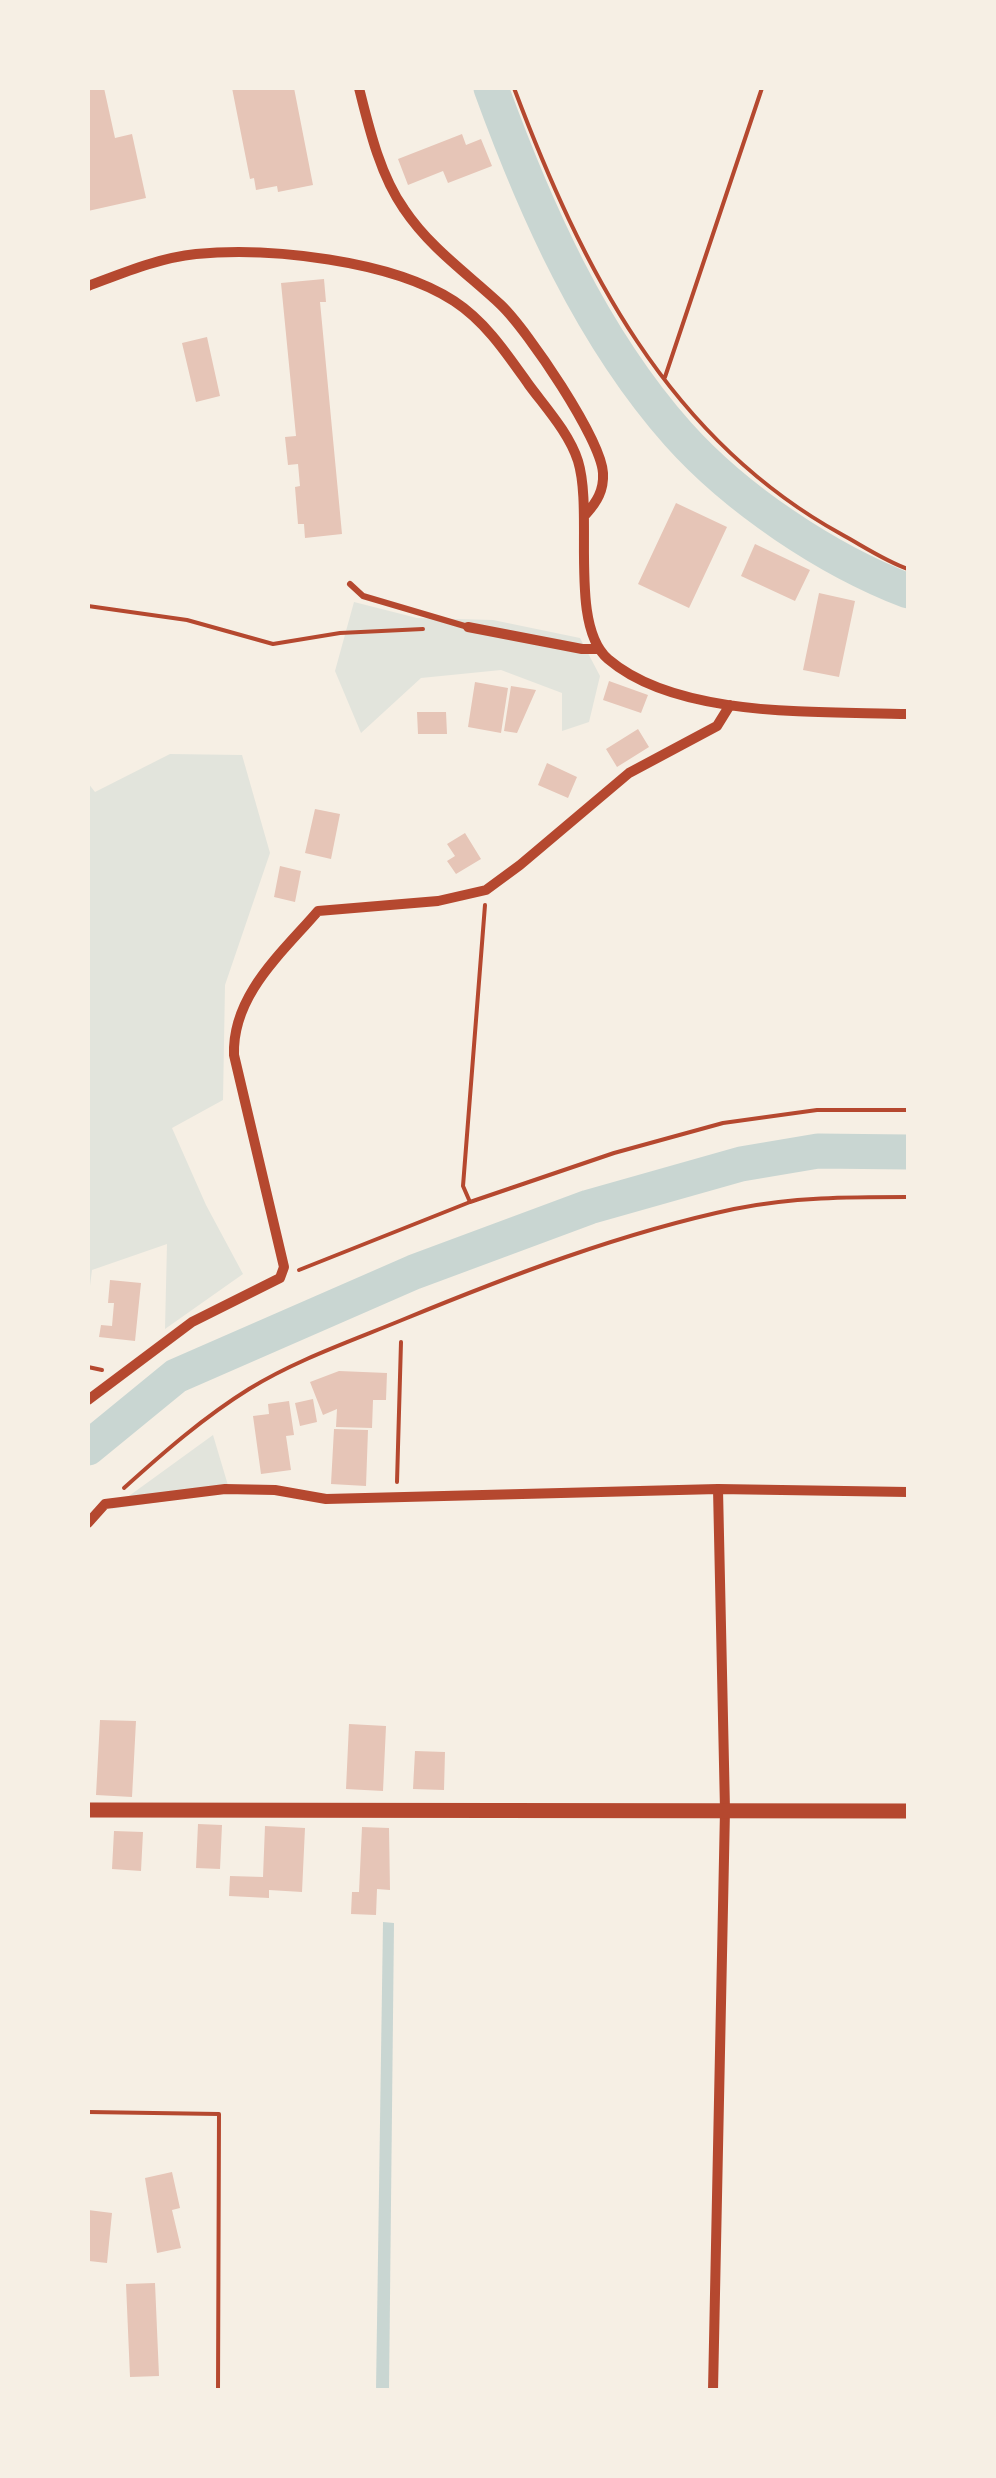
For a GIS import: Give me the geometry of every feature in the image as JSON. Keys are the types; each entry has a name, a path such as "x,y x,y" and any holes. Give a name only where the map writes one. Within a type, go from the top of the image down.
{"street":[{"path":"359,88 379,156 400,204 452,264 521,328 595,442 603,484 598,500 586,514"},
{"path":"88,286 142,265 194,254 236,252 333,261 422,284 452,300 481,322 567,436 578,460 586,514 586,602 598,649"},
{"path":"468,627 598,649 635,676 670,690 730,705 908,714"},
{"path":"88,1400 192,1322 280,1278 284,1267 234,1054 233,1033 257,982 318,911 438,902 486,890 520,866 629,772 717,726 730,705"},
{"path":"88,1523 106,1504 226,1489 276,1490 326,1499 718,1490 908,1492"},
{"path":"714,2390 725,1810 718,1490"},
{"path":"88,1810 908,1811"}],"lane":[{"path":"350,584 363,596 468,627"}],"path":[{"path":"514,88 582,250 618,314 664,380 725,452 811,517 908,569"},
{"path":"664,380 762,88"},
{"path":"88,606 187,620 273,644 340,633 431,629"},
{"path":"470,1202 463,1186 486,890"},
{"path":"280,1278 470,1202 614,1153 723,1123 818,1110 908,1110"},
{"path":"106,1504 180,1437 251,1388 466,1294 636,1236 735,1209 830,1196 908,1197"},
{"path":"397,1497 401,1342"},
{"path":"88,2112 219,2114 218,2390"}],"shaded area":[{"path":"354,602 417,618 493,620 580,638 600,676 589,722 562,731 562,693 501,670 421,678 361,733 335,671"},
{"path":"170,754 242,755 270,853 225,985 223,1100 172,1128 206,1205 243,1274 165,1329 167,1244 92,1270 88,1302 88,783 95,792"},
{"path":"213,1435 230,1492 111,1509"},
{"path":"383,1922 394,1923 389,2390 376,2390"}],"building":[{"path":"88,88 104,88 115,138 132,134 146,198 88,211"},
{"path":"232,88 294,88 313,185 278,192 277,186 256,190 254,178 250,179"},
{"path":"462,134 466,145 481,139 492,166 448,183 443,171 408,185 398,159"},
{"path":"324,279 326,302 320,302 342,534 305,538 304,524 298,524 298,464 288,465 285,437 296,436 281,283"},
{"path":"207,337 220,396 196,402 182,343"},
{"path":"676,503 727,527 689,608 638,584"},
{"path":"755,544 810,570 795,601 741,576"},
{"path":"819,593 855,601 839,677 803,670"},
{"path":"609,681 648,695 641,713 603,700"},
{"path":"475,682 508,688 501,733 468,727"},
{"path":"511,686 536,690 517,733 504,731"},
{"path":"417,712 446,712 447,734 418,734"},
{"path":"638,729 649,747 617,767 606,749"},
{"path":"547,763 577,777 568,798 538,785"},
{"path":"315,809 340,814 331,859 305,853"},
{"path":"465,833 481,859 456,874 447,861 455,856 447,844"},
{"path":"280,866 301,871 295,902 274,897"},
{"path":"110,1280 141,1283 135,1341 99,1337 101,1325 112,1326"},
{"path":"339,1371 387,1373 386,1400 373,1400 372,1428 336,1427 337,1409 323,1415 310,1382"},
{"path":"313,1399 317,1422 300,1426 295,1403"},
{"path":"289,1401 294,1435 286,1436 291,1470 261,1474 253,1416 269,1414 268,1404"},
{"path":"334,1429 368,1430 366,1486 331,1484"},
{"path":"100,1720 136,1721 132,1797 96,1795"},
{"path":"349,1724 386,1726 383,1791 346,1789"},
{"path":"415,1751 445,1752 444,1790 413,1789"},
{"path":"198,1824 222,1825 220,1869 196,1868"},
{"path":"265,1826 305,1828 302,1892 269,1890 269,1898 229,1896 230,1876 263,1877"},
{"path":"362,1827 389,1828 390,1890 377,1889 376,1915 351,1914 352,1892 359,1892"},
{"path":"114,1831 143,1832 141,1871 112,1869"},
{"path":"172,2172 180,2208 172,2210 181,2248 157,2253 145,2178"},
{"path":"88,2210 112,2213 107,2263 89,2261"},
{"path":"155,2283 159,2376 130,2377 126,2284"}],"waterway":[{"path":"491,88 568,270 618,356 678,434 727,482 784,525 846,563 908,591"},
{"path":"88,1448 176,1376 414,1272 589,1207 741,1164 818,1151 908,1152"}]}
